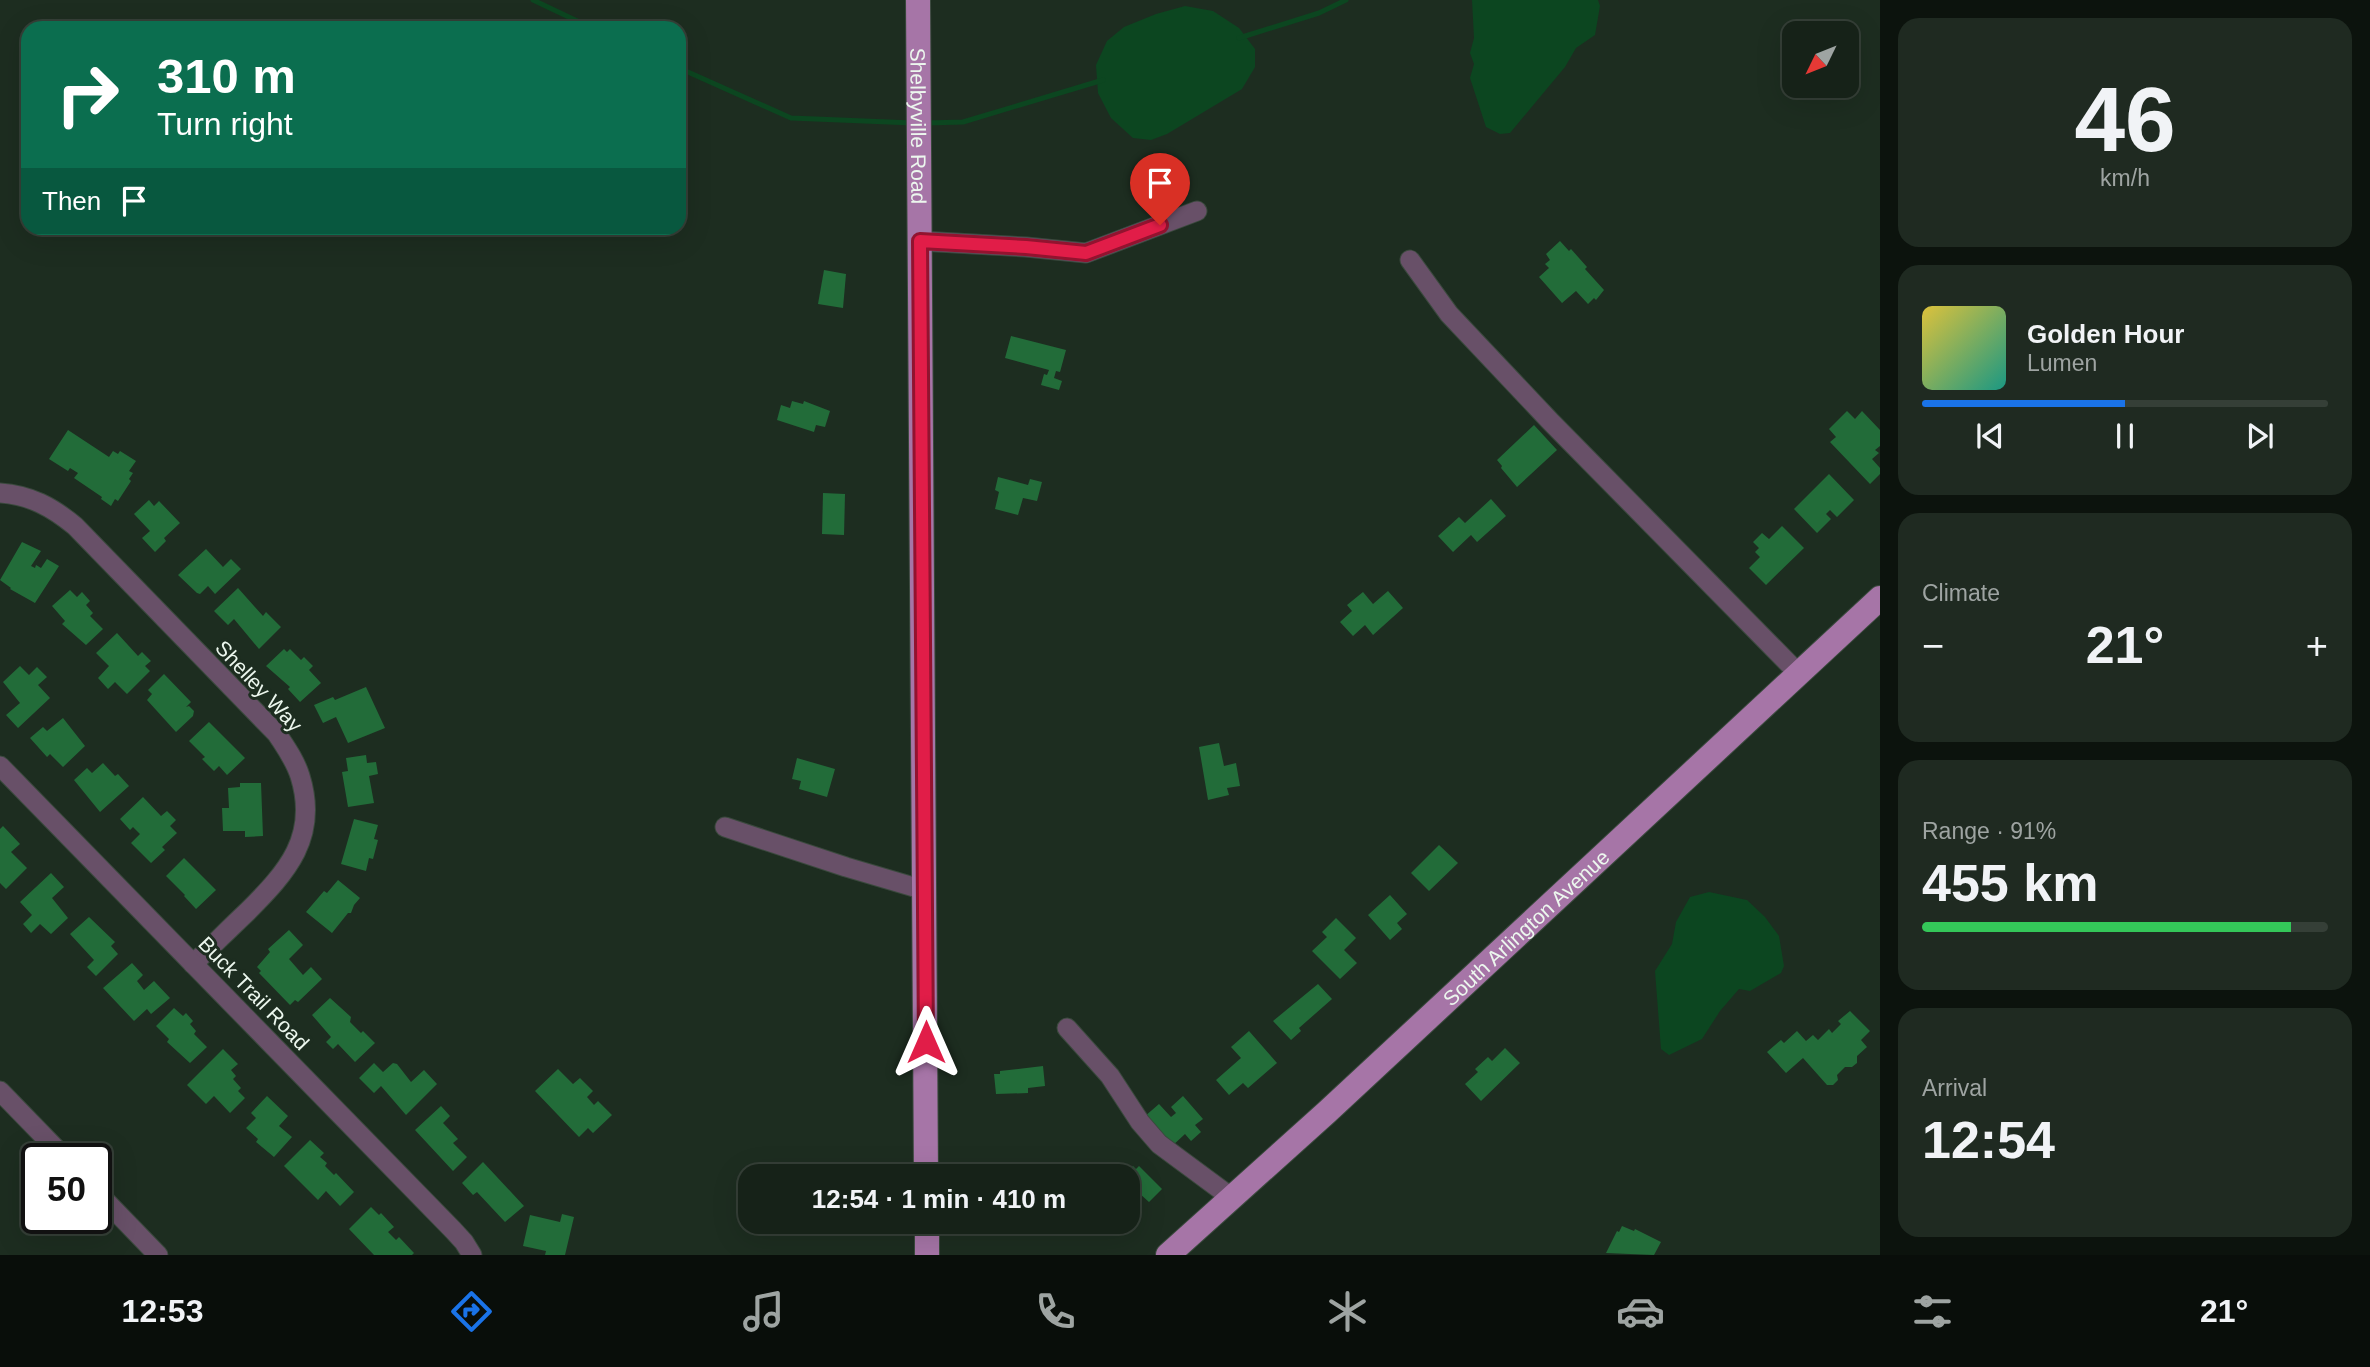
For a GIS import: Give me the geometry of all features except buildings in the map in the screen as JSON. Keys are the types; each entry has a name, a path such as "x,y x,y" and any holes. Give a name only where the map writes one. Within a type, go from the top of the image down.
{"main road":[{"name":"Shelbyville Road","path":"918,0 926,1164"},
{"name":"South Arlington Avenue","path":"1173,1254 1880,598"},
{"path":"927,1234 927,1255"}],"street":[{"path":"920,241 1086,253 1197,211"},
{"path":"1410,260 1449,314 1550,421 1799,674"},
{"name":"Shelley Way","path":"0,493 20,495 41,502 75,526 277,734 292,757 301,778 305,801 304,829 289,866 278,881 193,964"},
{"name":"Buck Trail Road","path":"0,766 453,1230 472,1255"},
{"path":"725,827 924,890"},
{"path":"1067,1028 1110,1076 1140,1122 1159,1144 1232,1198"},
{"path":"0,1091 50,1143"},
{"path":"112,1208 158,1255"}],"shaded area":[{"path":"1472,0 1598,0 1600,6 1595,35 1576,48 1565,67 1510,133 1500,134 1486,127 1470,78 1474,64 1470,53 1474,38"},
{"path":"1185,6 1213,11 1239,28 1255,49 1255,67 1242,89 1167,134 1151,140 1133,138 1111,118 1098,93 1096,65 1107,41 1124,27"},
{"path":"1709,892 1747,900 1765,917 1779,936 1784,966 1781,973 1750,991 1739,989 1720,1011 1702,1039 1669,1055 1661,1049 1655,971 1672,944 1676,922 1690,897"}],"waterway":[{"path":"533,0 577,21"},
{"path":"1239,38 1319,13 1346,0"},
{"path":"686,71 791,118 913,123"},
{"path":"927,123 963,122 1103,80"}],"route":[{"path":"926,1042 920,241 1086,253 1160,225"}]}
